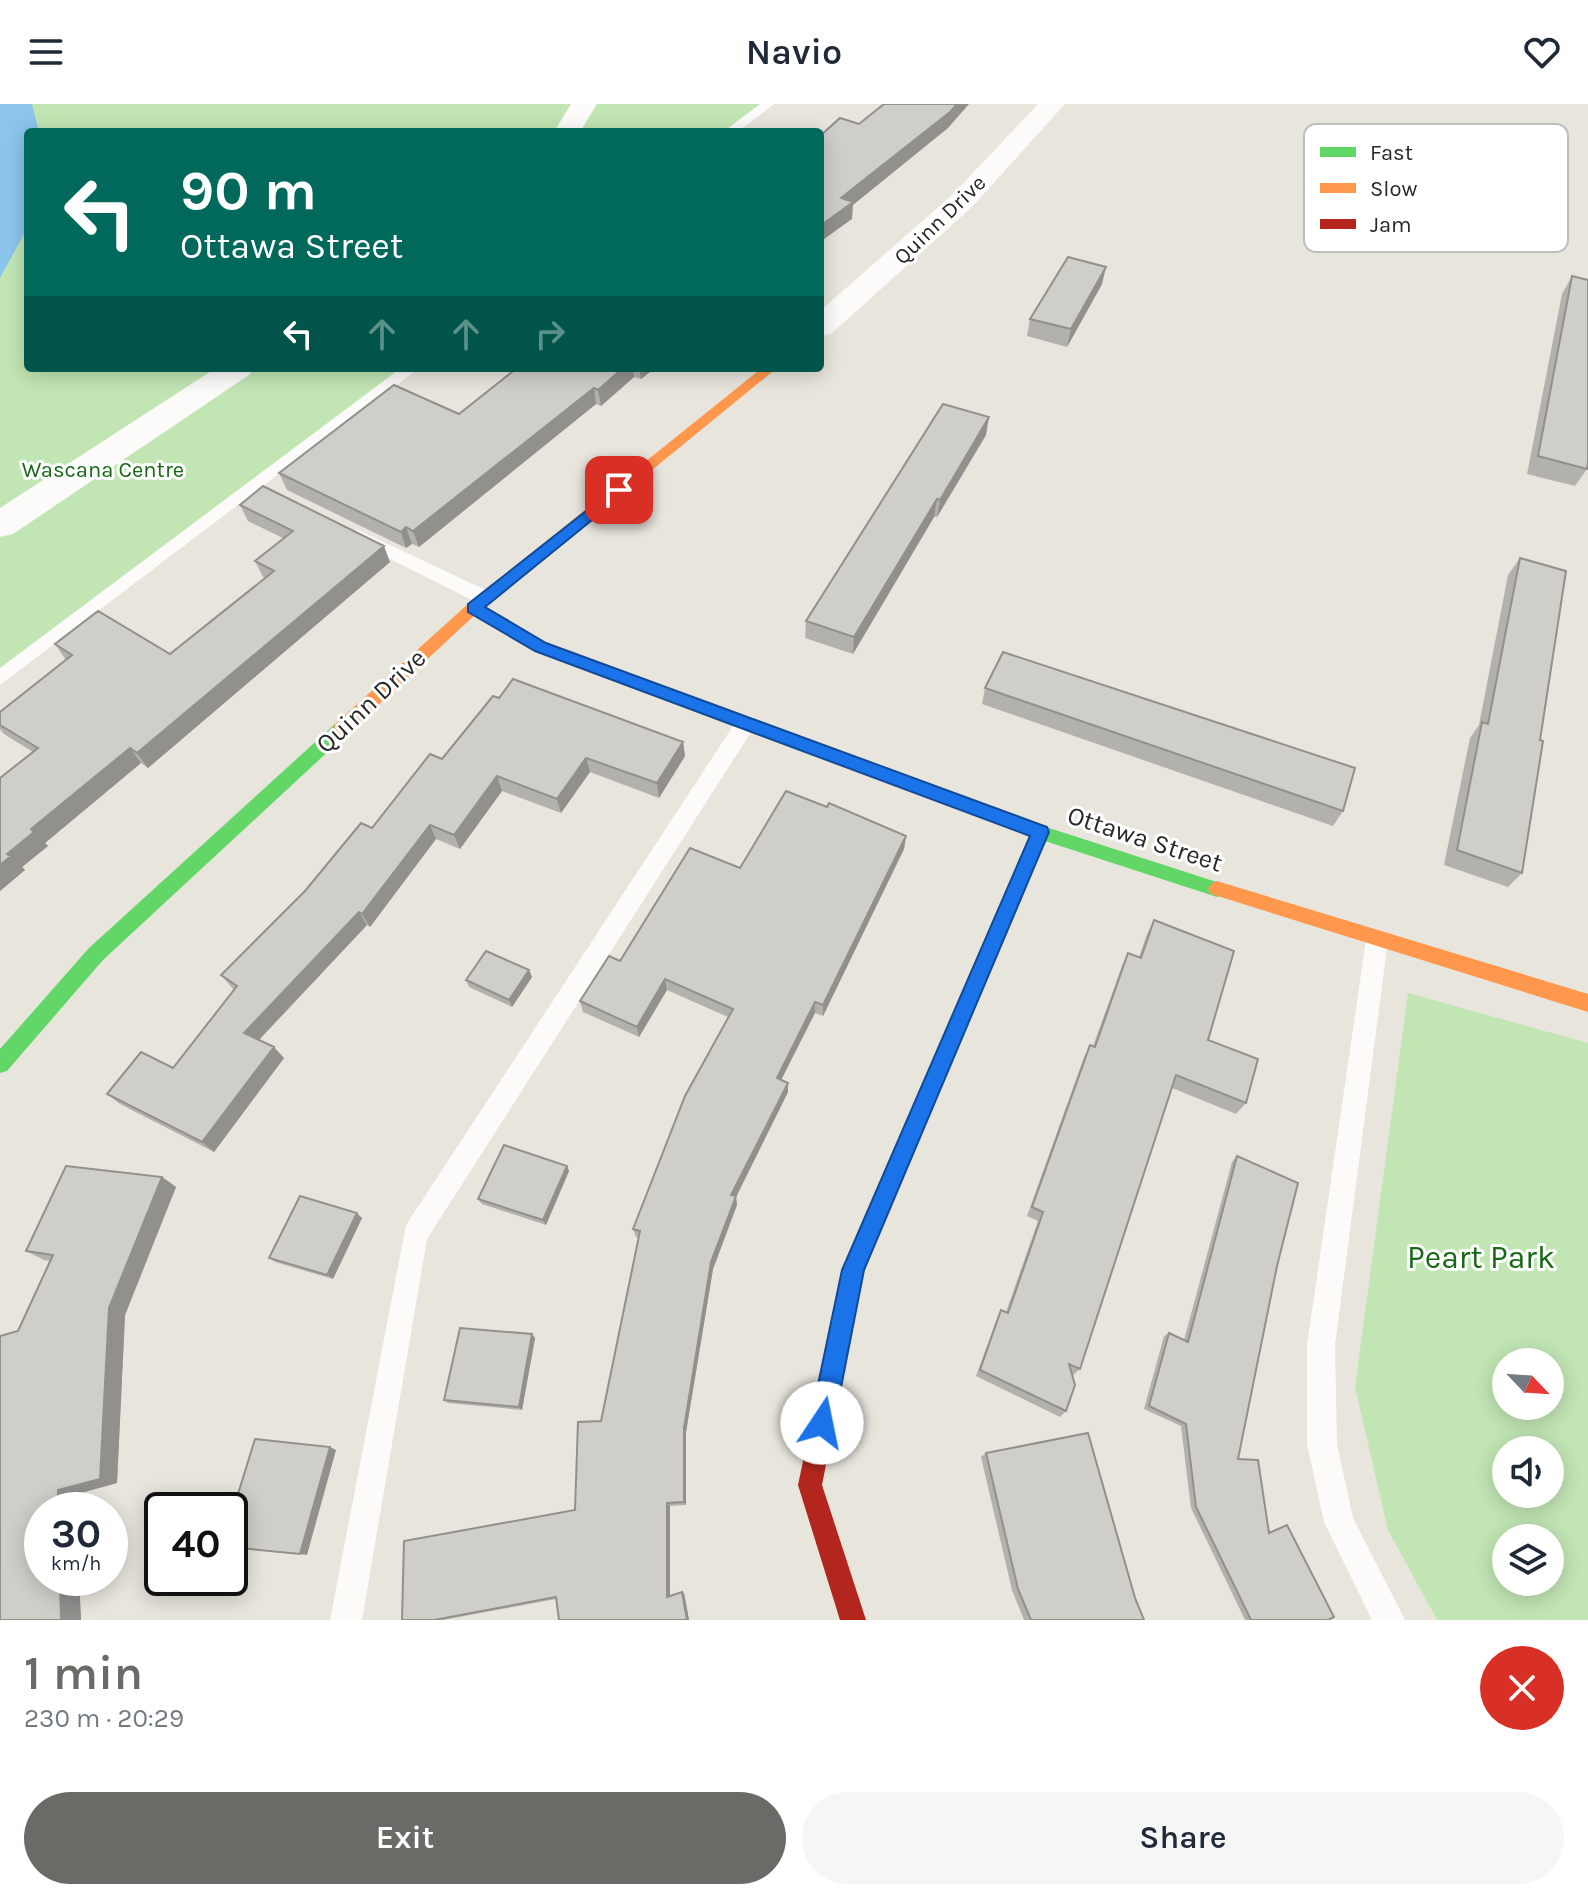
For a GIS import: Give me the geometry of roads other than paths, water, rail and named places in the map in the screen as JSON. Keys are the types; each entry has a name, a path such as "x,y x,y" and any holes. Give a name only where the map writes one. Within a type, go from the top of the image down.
{"street":[{"path":"569,128 584,104"},
{"name":"Quinn Drive","path":"824,323 962,201 1052,104"},
{"path":"0,525 232,372"},
{"name":"Quinn Drive","path":"0,1064 96,954 479,603 765,372"},
{"name":"Ottawa Street","path":"479,603 541,647 1040,832 1377,940 1588,1003"},
{"path":"853,1620 810,1485 853,1270 1040,832"}],"lane":[{"path":"735,128 768,104"},
{"path":"0,678 253,484 406,372"},
{"path":"253,484 280,498"},
{"path":"335,525 479,603"},
{"path":"346,1620 415,1234 746,723"},
{"path":"1377,940 1321,1345 1322,1444 1339,1522 1389,1620"}],"water":[{"path":"0,104 32,104 38,128 24,128 24,234 0,278"}],"park label":[{"name":"Wascana Centre","path":"103,470"},
{"name":"Peart Park","path":"1481,1257"}]}
